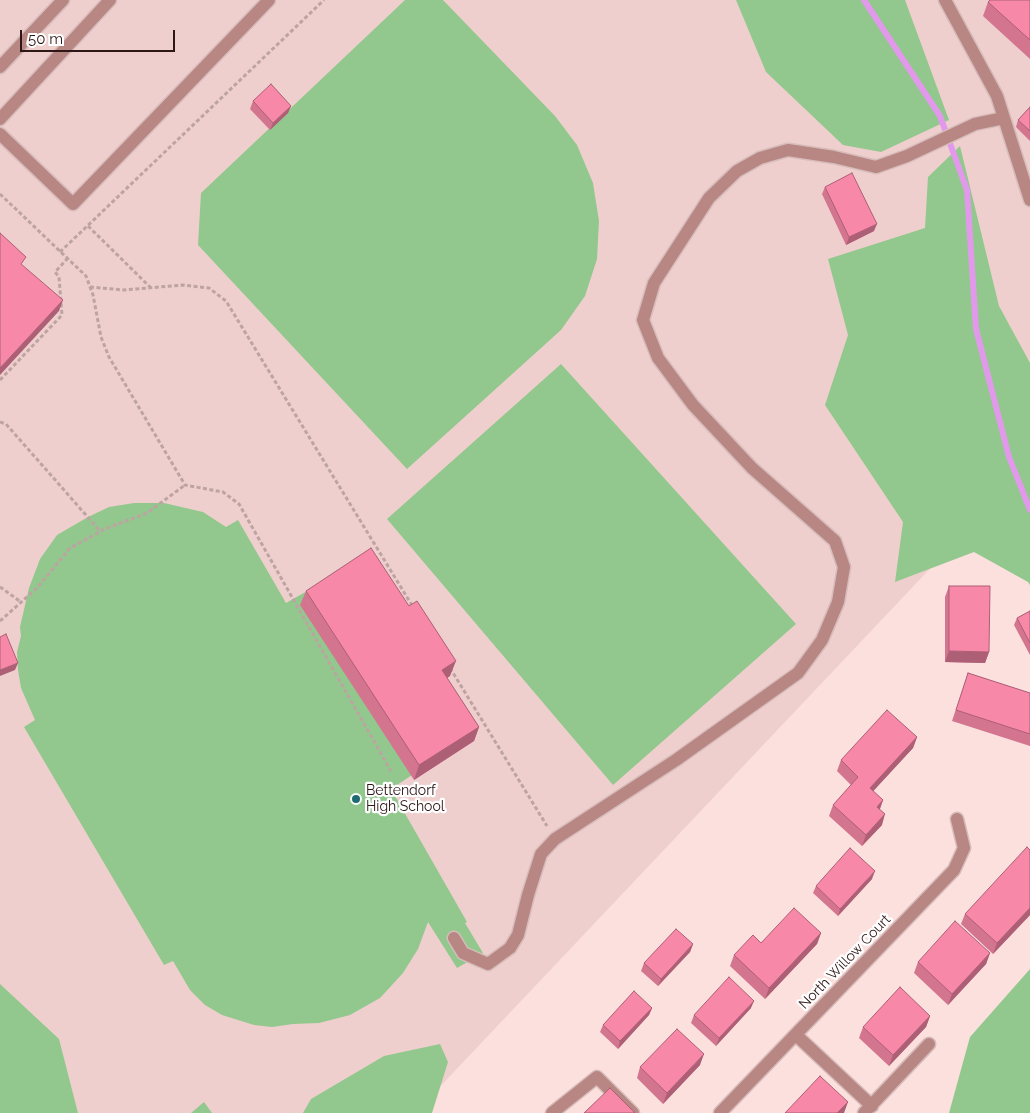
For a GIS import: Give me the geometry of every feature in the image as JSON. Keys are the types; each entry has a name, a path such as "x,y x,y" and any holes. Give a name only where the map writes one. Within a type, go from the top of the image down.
{"street":[{"path":"0,68 63,0"},
{"path":"0,120 110,0"},
{"path":"0,134 73,204 269,0"},
{"path":"945,0 997,96 1030,200"},
{"path":"454,938 463,952 488,964 510,948 518,935 541,854 555,839 676,760 798,673 822,640 838,602 844,567 835,541 752,468 692,405 658,358 643,320 654,283 709,198 737,171 760,158 788,150 834,157 876,167 907,156 975,124 1004,118"},
{"name":"North Willow Court","path":"720,1113 954,870 964,848 957,819"},
{"path":"796,1035 868,1110 929,1044"},
{"path":"552,1113 596,1077 633,1113"}],"path":[{"path":"60,252 324,0"},
{"path":"0,194 86,276 93,295 101,337 109,358 185,485"},
{"path":"88,226 151,288"},
{"path":"0,380 62,316 59,276 55,272 67,259"},
{"path":"90,287 124,290 183,285 209,288 226,301 416,612"},
{"path":"0,422 6,424 100,531"},
{"path":"0,621 37,588 70,548 100,531 147,513 185,485 223,492 239,504 392,771"},
{"path":"0,587 21,602"},
{"path":"447,662 555,839"}],"shaded area":[{"name":"Bettendorf High School","path":"0,0 1030,0 1030,463 415,1113 0,1113"}],"green space":[{"path":"405,0 443,0 555,116 577,145 593,183 599,221 597,259 585,296 561,330 407,469 198,245 201,193"},
{"path":"736,0 905,0 949,120 881,152 843,145 766,72"},
{"path":"960,146 999,306 1030,363 1030,585 1028,582 974,552 895,582 903,522 825,405 848,335 828,259 925,228 928,177"},
{"path":"561,364 796,624 613,785 387,519"},
{"path":"134,503 164,503 203,512 226,527 238,520 286,603 362,560 466,739 391,789 483,953 457,968 428,922 418,949 403,973 380,998 350,1015 319,1023 272,1027 254,1025 222,1015 205,1005 190,990 173,961 164,965 24,727 35,720 21,688 18,670 17,652 21,636 20,627 29,588 40,559 57,535 109,507"},
{"path":"1030,969 1030,1113 949,1113 970,1037"},
{"path":"0,984 59,1039 78,1113 0,1113"},
{"path":"440,1044 448,1062 432,1113 303,1113 311,1099 384,1056"},
{"path":"204,1102 212,1113 191,1113"}],"building":[{"path":"990,0 1030,0 1030,40 988,2"},
{"path":"271,84 291,106 273,123 253,101"},
{"path":"1030,107 1030,131 1018,120"},
{"path":"852,173 877,224 849,237 825,187"},
{"path":"0,233 26,257 21,264 63,300 0,368"},
{"path":"371,548 409,606 417,601 456,661 442,670 479,727 419,765 306,591"},
{"path":"949,586 990,586 989,652 949,651"},
{"path":"1030,611 1030,643 1017,618"},
{"path":"6,634 18,663 0,670 0,637"},
{"path":"968,673 1030,693 1030,734 956,710"},
{"path":"887,710 917,737 870,788 883,800 877,807 885,814 866,835 833,805 858,777 841,760"},
{"path":"1027,847 1030,850 1030,908 997,943 965,914"},
{"path":"850,848 875,871 840,909 816,886"},
{"path":"794,908 821,933 769,988 734,955 753,935 761,943"},
{"path":"955,921 990,953 952,994 918,962"},
{"path":"676,929 693,944 661,979 644,963"},
{"path":"729,977 754,1001 719,1038 694,1015"},
{"path":"900,987 930,1016 893,1055 863,1027"},
{"path":"634,991 652,1008 620,1041 603,1025"},
{"path":"677,1029 704,1054 667,1093 640,1067"},
{"path":"820,1076 848,1102 837,1113 785,1113"},
{"path":"610,1088 635,1113 584,1113"}],"waterway":[{"path":"864,0 940,116 967,190 976,329 1009,457 1030,510"}],"place":[{"name":"Bettendorf High School","path":"356,799"}]}
